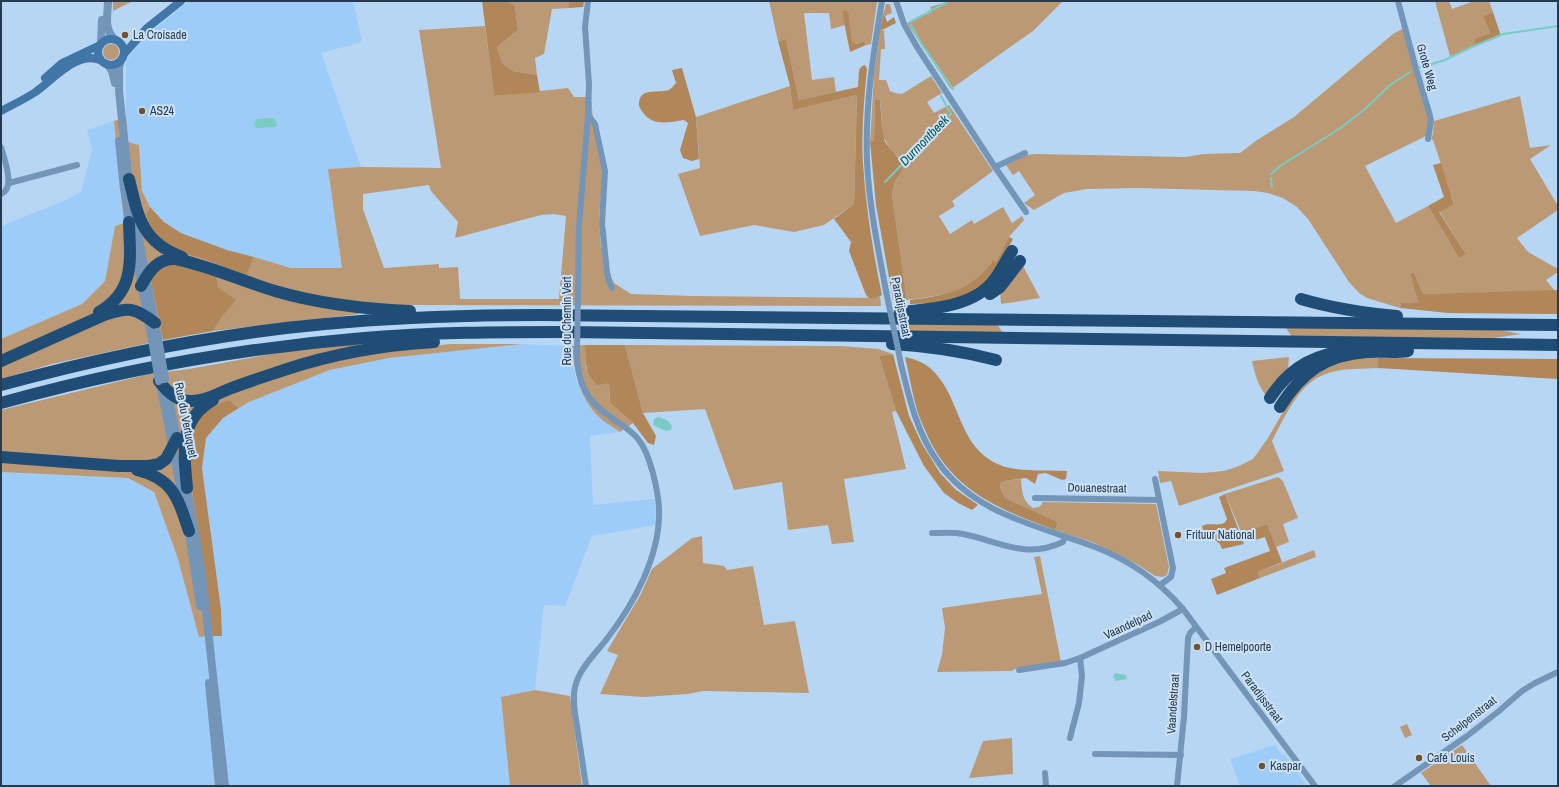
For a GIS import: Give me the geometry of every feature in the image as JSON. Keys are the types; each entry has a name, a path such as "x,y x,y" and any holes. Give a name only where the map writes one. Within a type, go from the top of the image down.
{"highway":[{"path":"129,179 141,221 153,240 173,253 230,276"},
{"path":"70,329 111,304 123,290 127,282 130,266 129,222"},
{"path":"886,313 956,304 974,297 985,290 994,281 1012,250"},
{"path":"144,281 157,264 165,260 173,259 181,260 289,295 336,304 375,309 463,312 489,315"},
{"path":"829,318 866,313 918,314 959,308 977,302 990,295 1000,287 1020,261"},
{"path":"1302,299 1330,308 1409,317 1450,324"},
{"path":"1,361 70,329 120,310 132,310 152,327"},
{"path":"1,385 132,353 248,333 373,320 489,315 1558,325"},
{"path":"164,384 181,400 193,401 303,364 374,349 425,342 515,337 545,332"},
{"path":"1,403 126,372 196,358 258,349 341,340 412,335 545,332 874,336 1424,346"},
{"path":"810,335 832,341 933,347 996,360"},
{"path":"1270,398 1278,386 1290,374 1318,356 1336,351 1360,348 1424,346 1558,345"},
{"path":"1280,407 1298,382 1309,372 1332,359 1365,352 1404,351 1424,346"},
{"path":"187,488 184,447 187,430 192,420 203,406 251,382"},
{"path":"1,457 144,467 156,465 166,459 175,443"},
{"path":"118,466 148,473 158,477 166,484 178,502 189,531"}],"main road":[{"path":"20,100 58,65 108,39 126,41 147,28 181,1"},
{"path":"1,111 35,92 58,73 73,64 90,58 114,64 147,28"},
{"path":"116,40 123,46 122,57"},
{"path":"100,44 98,52 104,62"}],"street":[{"name":"Rue du Chemin Vert","path":"586,786 574,704 575,686 580,673 621,620 646,573 653,552 659,511 650,464 645,448 631,431 603,412 589,398 580,379 577,367 579,226 589,84 585,27 588,1"},
{"name":"Paradijsstraat","path":"882,1 869,84 867,163 877,245 901,364 914,415 930,451 946,473 957,484 981,502 1009,517 1095,547 1118,558 1160,585 1183,609 1315,786"},
{"path":"896,1 904,24 917,47 1026,212"},
{"name":"Grote Weg","path":"1398,1 1431,121 1428,139"},
{"path":"108,4 108,29 116,40"},
{"path":"100,44 102,17 108,4"},
{"name":"Rue du Vertuquet","path":"122,57 119,68 119,91 129,179 144,281 175,443 200,602 219,786"},
{"name":"Rue du Vertuquet","path":"104,62 112,71 114,77 121,169 129,222 144,281"},
{"name":"Rue du Chemin Vert","path":"588,115 594,124 605,171 602,223 607,272 612,288"},
{"path":"1,147 10,183 8,190 1,194"},
{"path":"995,167 1025,153"},
{"path":"10,183 77,165"},
{"name":"Rue du Vertuquet","path":"164,384 175,443 187,488 202,574 225,786"},
{"path":"1155,479 1173,568 1171,576 1160,585"},
{"name":"Douanestraat","path":"1035,498 1159,500"},
{"path":"932,533 964,534 998,545 1024,549 1037,549 1054,546 1063,542 1065,537"},
{"name":"Vaandelpad","path":"1018,670 1065,663 1080,658 1159,622 1183,609"},
{"name":"Vaandelstraat","path":"1177,786 1184,712 1188,638 1190,633 1196,627"},
{"path":"1070,738 1079,703 1082,676 1080,658"},
{"name":"Schelpenstraat","path":"1395,786 1473,731 1522,691 1558,672"},
{"path":"1095,754 1180,755"},
{"path":"1045,772 1046,786"}],"shaded area":[{"path":"113,1 133,1 113,11"},
{"path":"189,1 353,1 362,42 321,53 361,167 328,169 342,268 291,268 227,250 181,233 164,222 150,207 142,192 139,145 128,142 126,117 126,61 142,39"},
{"path":"482,1 507,1 515,6 518,30 497,47 502,63 513,71 537,75 540,92 494,96"},
{"path":"507,1 569,1 569,8 552,9 544,54 535,58 537,75 513,71 502,63 497,47 518,30 515,6"},
{"path":"569,1 584,1 583,7 569,8"},
{"path":"769,1 877,2 871,44 866,45 864,41 858,44 854,43 852,40 849,15 842,12 845,25 831,29 829,13 804,13 812,80 834,77 836,92 799,100 786,39 778,41"},
{"path":"950,1 1063,1 1033,31 951,89 907,23 932,12 930,7"},
{"path":"1435,1 1449,1 1452,9 1474,1 1489,1 1493,12 1483,16 1490,33 1474,39 1476,46 1450,56"},
{"path":"886,4 890,4 892,13 885,16 883,15"},
{"path":"846,10 849,15 852,40 854,43 858,44 864,41 866,45 850,52 842,12"},
{"path":"1493,12 1501,36 1476,46 1474,39 1490,33 1483,16"},
{"path":"883,15 885,16 887,22 894,17 896,23 880,31"},
{"path":"485,26 494,96 568,88 574,97 591,97 594,131 603,169 599,219 601,248 606,249 610,275 614,283 631,294 876,298 880,296 881,306 400,305 362,303 359,314 213,331 235,300 218,287 151,281 163,340 52,364 1,379 1,339 82,304 105,281 115,226 124,223 114,121 126,117 128,142 139,145 142,191 150,207 146,214 181,253 200,258 245,275 254,257 291,268 342,268 328,169 361,167 441,168 419,30","holes":["429,185 431,191 458,222 455,238 541,215 554,214 566,216 559,299 460,299 458,267 439,268 439,264 384,268 363,209 363,194"]},
{"path":"1404,28 1429,118 1426,136 1365,166 1396,223 1428,206 1459,258 1466,254 1439,211 1454,203 1433,140 1431,139 1434,121 1520,96 1530,148 1551,145 1530,159 1558,206 1558,210 1517,238 1528,252 1558,269 1558,272 1546,280 1555,291 1423,294 1414,272 1410,274 1418,302 1401,303 1400,308 1367,298 1359,293 1349,282 1308,219 1297,207 1283,198 1268,193 1254,191 1137,188 1087,189 1064,193 1034,210 1024,203 1035,195 1019,171 1013,175 1006,165 1026,155 1036,154 1185,157 1204,154 1240,153 1257,140 1294,117 1393,34"},
{"path":"884,30 885,49 881,49 879,80 886,80 890,91 902,94 931,76 942,93 927,102 934,113 949,105 993,171 952,201 955,206 939,216 950,234 972,220 974,224 1003,207 1012,223 1022,216 1024,220 1009,237 996,262 992,261 984,272 975,280 955,291 907,300 892,195 895,181 901,173 901,159 884,138 880,100 875,100 874,142 870,142 874,76 880,31"},
{"path":"786,39 799,100 858,87 859,70 865,65 867,69 862,152 868,214 882,295 876,298 869,298 866,295 849,251 851,242 834,219 854,204 857,95 793,110 790,86 778,41"},
{"path":"108,44 114,44 119,49 117,58 114,60 108,60 103,55 103,49"},
{"path":"682,68 696,117 699,159 692,161 683,158 680,150 688,123 684,120 658,122 643,113 639,106 640,100 645,93 671,89 676,83 672,70"},
{"path":"790,86 793,110 857,95 854,204 824,225 794,232 754,225 700,236 678,174 700,168 696,117"},
{"path":"875,100 880,100 882,128 885,142 903,163 901,173 895,181 892,195 907,300 893,300 876,205 870,142 874,141"},
{"path":"273,118 277,122 276,127 256,128 254,124 257,119"},
{"path":"114,121 124,223 115,226 105,281 82,304 1,339 1,226 66,200 81,192 92,150 87,130"},
{"path":"1441,163 1454,204 1439,212 1466,254 1459,258 1428,206 1444,197 1433,165"},
{"path":"150,207 164,222 181,233 227,250 254,257 246,275 200,258 181,253 160,241 149,224 146,214"},
{"path":"1009,237 1013,239 993,277 967,296 933,303 910,304 910,300 946,294 976,279 985,271 993,260 996,262"},
{"path":"175,261 216,276 218,287 236,300 213,331 163,340 151,281 157,269"},
{"path":"1022,264 1040,298 1001,304 1000,291"},
{"path":"1414,272 1423,294 1558,290 1558,314 1448,313 1400,308 1401,303 1418,302 1410,274"},
{"path":"898,323 997,324 1003,333 899,331"},
{"path":"1284,325 1500,330 1521,334 1494,338 1292,337"},
{"path":"381,342 387,351 450,344 522,344 389,358 330,370 249,402 239,408 229,400 197,421 213,636 199,637 178,559 154,492 128,478 1,472 1,410 149,374 189,369 293,350"},
{"path":"522,344 572,346 573,366 577,381 600,418 620,432 590,436 593,505 654,499 656,511 655,525 592,536 565,606 544,605 535,690 501,697 510,786 1,786 1,472 128,478 154,492 178,559 222,636 221,609 202,468 205,438 223,418 249,402 330,370 389,358"},
{"path":"585,345 586,369 609,383 610,403 633,423 620,432 604,422 593,411 579,385 574,366 572,346"},
{"path":"585,345 625,345 643,413 656,436 654,445 648,443 633,423 610,403 609,383 598,385 593,381 588,372"},
{"path":"625,345 841,346 878,349 893,354 879,356 896,411 892,412 906,469 844,479 854,542 832,544 828,525 788,530 782,482 734,490 705,409 643,413"},
{"path":"893,354 909,416 922,444 940,473 955,489 978,505 972,510 958,503 944,493 924,466 896,411 879,356"},
{"path":"905,357 924,364 940,379 948,392 967,434 975,446 986,457 1000,465 1014,469 1067,471 1066,479 1062,480 1046,473 1038,474 1035,484 1026,478 1004,481 1001,483 1000,487 1005,498 1058,522 1055,530 995,505 978,495 948,468 935,451 920,418"},
{"path":"1289,357 1288,370 1267,397 1259,384 1252,361"},
{"path":"1358,358 1378,358 1378,368 1343,370 1321,376 1311,382 1295,399 1272,441 1284,471 1179,506 1171,481 1160,483 1158,471 1203,473 1224,471 1253,459 1268,438 1298,386 1333,363"},
{"path":"1378,358 1558,359 1558,379 1378,368"},
{"path":"229,400 239,408 223,418 206,438 202,468 221,609 222,636 213,636 190,473 190,439 197,420 206,410"},
{"path":"658,417 667,420 672,426 671,430 666,431 653,425 654,419"},
{"path":"1278,477 1283,481 1298,518 1283,524 1289,542 1276,547 1267,524 1242,534 1225,494"},
{"path":"1021,479 1022,492 1029,505 1033,508 1039,507 1042,502 1156,504 1169,567 1167,575 1163,577 1155,576 1137,564 1092,542 1055,530 1058,522 1005,498 1000,487 1001,483 1004,481"},
{"path":"1225,494 1244,544 1222,549 1220,544 1203,530 1202,526 1209,524 1223,524 1225,522 1227,519 1219,497"},
{"path":"1267,524 1282,562 1258,572 1260,578 1217,595 1211,579 1226,573 1224,568 1270,551 1265,537 1252,541 1248,531"},
{"path":"702,536 703,563 724,566 727,570 753,566 764,625 795,621 809,693 703,691 688,694 644,697 600,694 618,655 607,651 641,594 652,569 692,538"},
{"path":"1314,550 1316,557 1260,578 1258,572"},
{"path":"1040,556 1061,662 1017,668 1011,671 937,672 942,655 945,628 942,608 1042,594 1034,557"},
{"path":"1115,673 1126,675 1127,679 1116,681 1113,677"},
{"path":"535,690 570,696 582,786 510,786 501,697"},
{"path":"1407,724 1412,735 1405,738 1400,727"},
{"path":"1012,738 1013,774 969,778 983,741"},
{"name":"Kaspar","path":"1275,745 1282,755 1284,754 1305,783 1300,786 1240,786 1230,759"},
{"path":"1462,745 1491,786 1431,786 1421,773"}],"waterway":[{"name":"Durmontbeek","path":"949,1 910,23 921,43 953,89"},
{"path":"1418,68 1445,60 1503,34 1558,26"},
{"path":"1271,174 1280,166 1339,129 1365,109 1390,85 1410,72"},
{"name":"Durmontbeek","path":"885,182 951,114 941,96"},
{"path":"1271,178 1272,187"}],"place":[{"name":"La Croisade","path":"125,35"},
{"name":"AS24","path":"142,111"},
{"name":"Frituur National","path":"1178,535"},
{"name":"D Hemelpoorte","path":"1197,647"},
{"name":"Café Louis","path":"1419,758"},
{"name":"Kaspar","path":"1262,766"}]}
